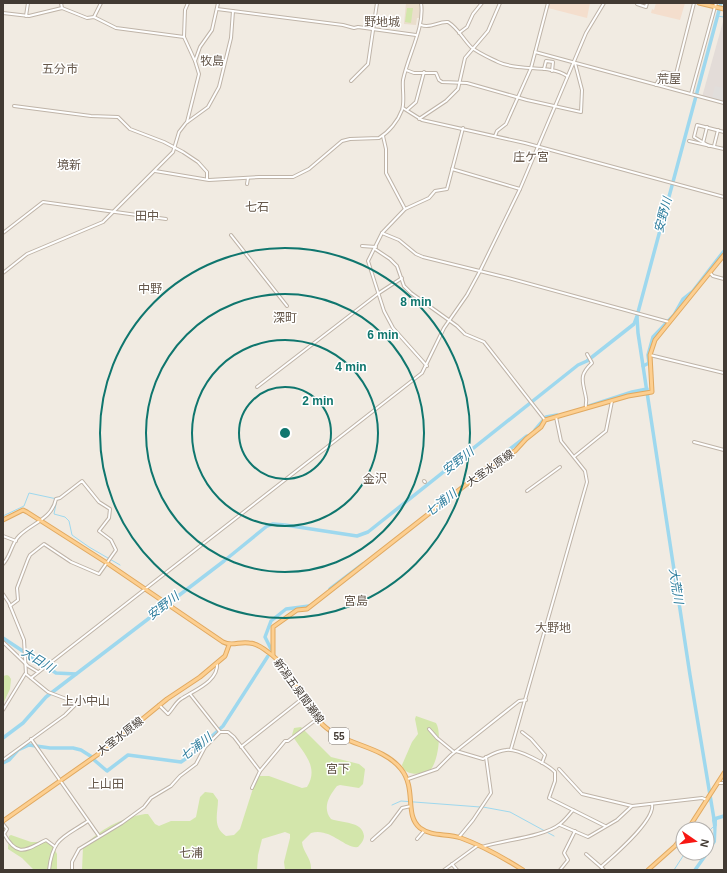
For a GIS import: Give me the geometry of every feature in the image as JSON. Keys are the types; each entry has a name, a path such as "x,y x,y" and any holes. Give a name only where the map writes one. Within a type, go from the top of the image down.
{"main road":[{"path":"700,3 723,9"},
{"path":"545,420 612,401 651,392 650,355 655,340 724,254"},
{"name":"大室水原線","path":"273,655 273,628 297,610 307,609 500,458 512,454 526,439 541,427 545,420"},
{"path":"3,520 23,510 107,563 229,645"},
{"name":"55","path":"229,645 250,642 273,655"},
{"name":"大室水原線","path":"3,821 107,748 159,704 186,687 217,663 224,656 229,645"},
{"name":"新潟五泉間瀬線","path":"273,655 323,725 342,738 391,759 408,779"},
{"path":"693,821 724,773"},
{"path":"408,779 412,816 416,823 424,831 432,834 459,837 523,870"},
{"path":"648,870 675,846"}],"street":[{"path":"26,16 28,3"},
{"path":"61,3 62,8"},
{"path":"94,17 101,3"},
{"path":"186,123 198,81 195,61 184,37 185,10 188,3"},
{"path":"195,61 200,48 212,30 218,3"},
{"path":"351,81 368,64 377,3"},
{"path":"155,171 206,180 293,177 309,168 342,141 350,138 379,138 392,127 403,108 402,93 406,70 416,35 421,25 421,3"},
{"path":"459,33 466,27 473,14 482,3"},
{"path":"419,119 446,101 458,89 464,58 488,31 500,3"},
{"path":"495,136 497,131 506,124 531,68 548,3"},
{"path":"31,678 415,379 426,366 450,320 467,295 480,271 520,189 586,32 604,3"},
{"path":"637,4 646,6 647,3"},
{"path":"656,84 659,76 663,72 676,74 694,3"},
{"path":"692,94 715,6"},
{"path":"3,13 35,16 52,9 62,8 87,18 94,17 116,28 184,37"},
{"path":"217,9 416,35"},
{"path":"3,273 27,254 98,225 155,171 175,147 179,132 186,123 208,106 219,87 230,38 233,11"},
{"path":"421,25 428,27 443,22 448,22 472,48 499,63 526,69 544,69 552,72 562,72 567,76"},
{"path":"535,52 724,103"},
{"path":"544,69 546,61 553,62 552,72"},
{"path":"406,70 414,73 436,73 439,80 442,82 460,82 580,112 582,90 574,63"},
{"path":"407,110 416,102 423,82 424,72"},
{"path":"14,106 91,116 118,117 130,129 175,147 206,169 206,180"},
{"path":"403,108 419,119 537,146 724,197"},
{"path":"708,146 694,137 697,125 724,132"},
{"path":"703,143 707,127"},
{"path":"426,366 393,328 384,311 368,261 382,233 405,209 429,198 435,191 446,190 463,128"},
{"path":"713,147 718,130"},
{"path":"383,135 386,149 386,174 405,209"},
{"path":"689,141 724,149"},
{"path":"452,169 520,189"},
{"path":"247,184 248,178"},
{"path":"3,233 43,202 166,219"},
{"path":"382,233 399,240 419,255 668,322"},
{"path":"231,235 287,306"},
{"path":"362,246 375,248 390,259 397,266 406,289 450,320 465,334 484,342 545,420"},
{"path":"710,273 713,276 724,279"},
{"path":"257,387 379,293 402,278"},
{"path":"587,355 592,361 585,370 582,380 587,400 585,404 587,409"},
{"path":"650,355 724,373"},
{"path":"575,456 607,430 612,401"},
{"path":"511,749 586,486 586,473 575,456 562,443 556,417"},
{"path":"694,442 724,450"},
{"path":"527,491 560,467"},
{"path":"3,564 11,554 19,536 51,512 56,499 60,498 82,481 99,502 110,509 109,518 99,531 111,540 116,548 99,574 67,560 44,544 36,552 30,555 18,585 18,600 10,606"},
{"path":"3,536 16,541"},
{"path":"3,594 10,606 24,640 26,651 26,674 3,710"},
{"path":"3,642 31,669 39,672"},
{"path":"159,704 168,714 179,700 203,687 209,681 215,673 217,663"},
{"path":"3,760 65,715 78,703 53,695 26,674"},
{"path":"190,694 220,732 231,734 260,771"},
{"path":"241,747 303,698"},
{"path":"408,779 438,769 455,752 519,701 526,700"},
{"path":"252,788 260,771 285,742 317,718"},
{"path":"429,729 437,738 455,752 482,759 493,752 511,749 542,763 555,772 555,782 550,798 605,826"},
{"path":"72,870 72,862 78,849 144,807 152,798 169,788 180,776 198,762 205,747 220,732"},
{"path":"522,732 531,739 545,756 542,763"},
{"path":"31,739 99,836"},
{"path":"459,837 490,796 491,788 486,757"},
{"path":"558,769 582,794 632,806 704,798 708,799"},
{"path":"719,783 724,783"},
{"path":"372,840 390,824 402,808 411,803"},
{"path":"601,867 641,828 652,813 652,804"},
{"path":"559,825 588,836 617,820 632,806"},
{"path":"444,870 479,846 513,841 559,825 573,810"},
{"path":"49,870 54,846 88,821"},
{"path":"3,824 7,829 4,834 15,848 27,850 49,840 54,846"},
{"path":"417,839 424,831"},
{"path":"560,870 568,860 564,853 575,832"},
{"path":"586,854 604,870"},
{"path":"452,864 458,870"}],"shaded area":[{"path":"406,3 420,3 421,18 417,18 416,25 404,24"},
{"path":"550,3 590,3 587,18 548,8"},
{"path":"656,3 685,3 680,20 651,13 652,9 654,10"},
{"path":"724,18 724,102 702,97"},
{"path":"715,86 724,88 724,101 712,98"}],"green space":[{"path":"407,8 413,8 411,23 405,22"},
{"path":"7,675 11,679 10,689 3,704 3,676"},
{"path":"416,716 436,723 439,733 436,760 431,769 419,774 406,771 403,769 402,765 412,742 418,734 415,719"},
{"path":"301,727 331,757 359,764 365,769 363,784 359,788 340,785 337,786 329,798 327,806 328,815 331,819 351,823 363,831 364,836 358,847 348,845 325,833 311,833 302,842 310,862 311,870 285,870 284,862 290,834 285,832 262,839 258,855 257,870 82,870 83,847 96,835 111,825 128,818 145,814 148,814 155,824 159,826 171,821 190,821 196,817 200,797 205,792 213,793 218,800 217,824 219,828 226,836 234,835 240,829 257,776 269,776 302,788 307,787 312,772 311,766 305,753 292,735 294,728"},
{"path":"11,835 31,842 51,842 57,854 57,870 34,870 22,858 8,849 9,836"}],"water":[{"path":"717,820 715,843 715,821 712,821"}],"waterway":[{"name":"安野川","path":"3,738 23,723 46,697 224,561 267,526 273,524 285,525 357,536 368,532 578,365 587,361 634,324 721,3"},
{"name":"安野川","path":"717,16 724,17"},
{"path":"643,366 649,363 648,355 653,337 674,315 683,299 693,291 724,251"},
{"name":"大荒川","path":"637,317 638,333 690,675 714,821"},
{"name":"七浦川","path":"586,407 632,392 647,389"},
{"name":"七浦川","path":"535,430 546,417 557,415"},
{"name":"七浦川","path":"498,458 527,436"},
{"path":"3,516 24,506 29,493 57,499 54,514 65,517 69,521 72,535 120,565"},
{"name":"七浦川","path":"330,589 363,564"},
{"name":"七浦川","path":"271,649 265,637 271,621 286,609 309,606"},
{"name":"大日川","path":"3,638 56,673 76,674"},
{"name":"七浦川","path":"93,759 107,771 128,755 181,762 195,752 223,726 268,656"},
{"name":"七浦川","path":"3,763 9,760 18,750 29,745 50,748 73,748 81,750 92,757"},
{"path":"392,805 401,801 480,807"},
{"path":"483,807 510,812 554,836"},
{"path":"714,819 724,816"},
{"path":"674,870 680,861"},
{"name":"大荒川","path":"695,870 701,861"}],"district":[{"name":"野地城","path":"382,22"},
{"name":"牧島","path":"212,61"},
{"name":"五分市","path":"60,69"},
{"name":"荒屋","path":"669,79"},
{"name":"庄ケ宮","path":"531,157"},
{"name":"境新","path":"69,165"},
{"name":"七石","path":"257,207"},
{"name":"田中","path":"147,216"},
{"name":"中野","path":"150,289"},
{"name":"深町","path":"285,318"},
{"name":"金沢","path":"375,479"},
{"name":"宮島","path":"356,601"},
{"name":"大野地","path":"553,628"},
{"name":"上小中山","path":"86,701"},
{"name":"宮下","path":"338,769"},
{"name":"上山田","path":"106,784"},
{"name":"七浦","path":"191,853"}]}
